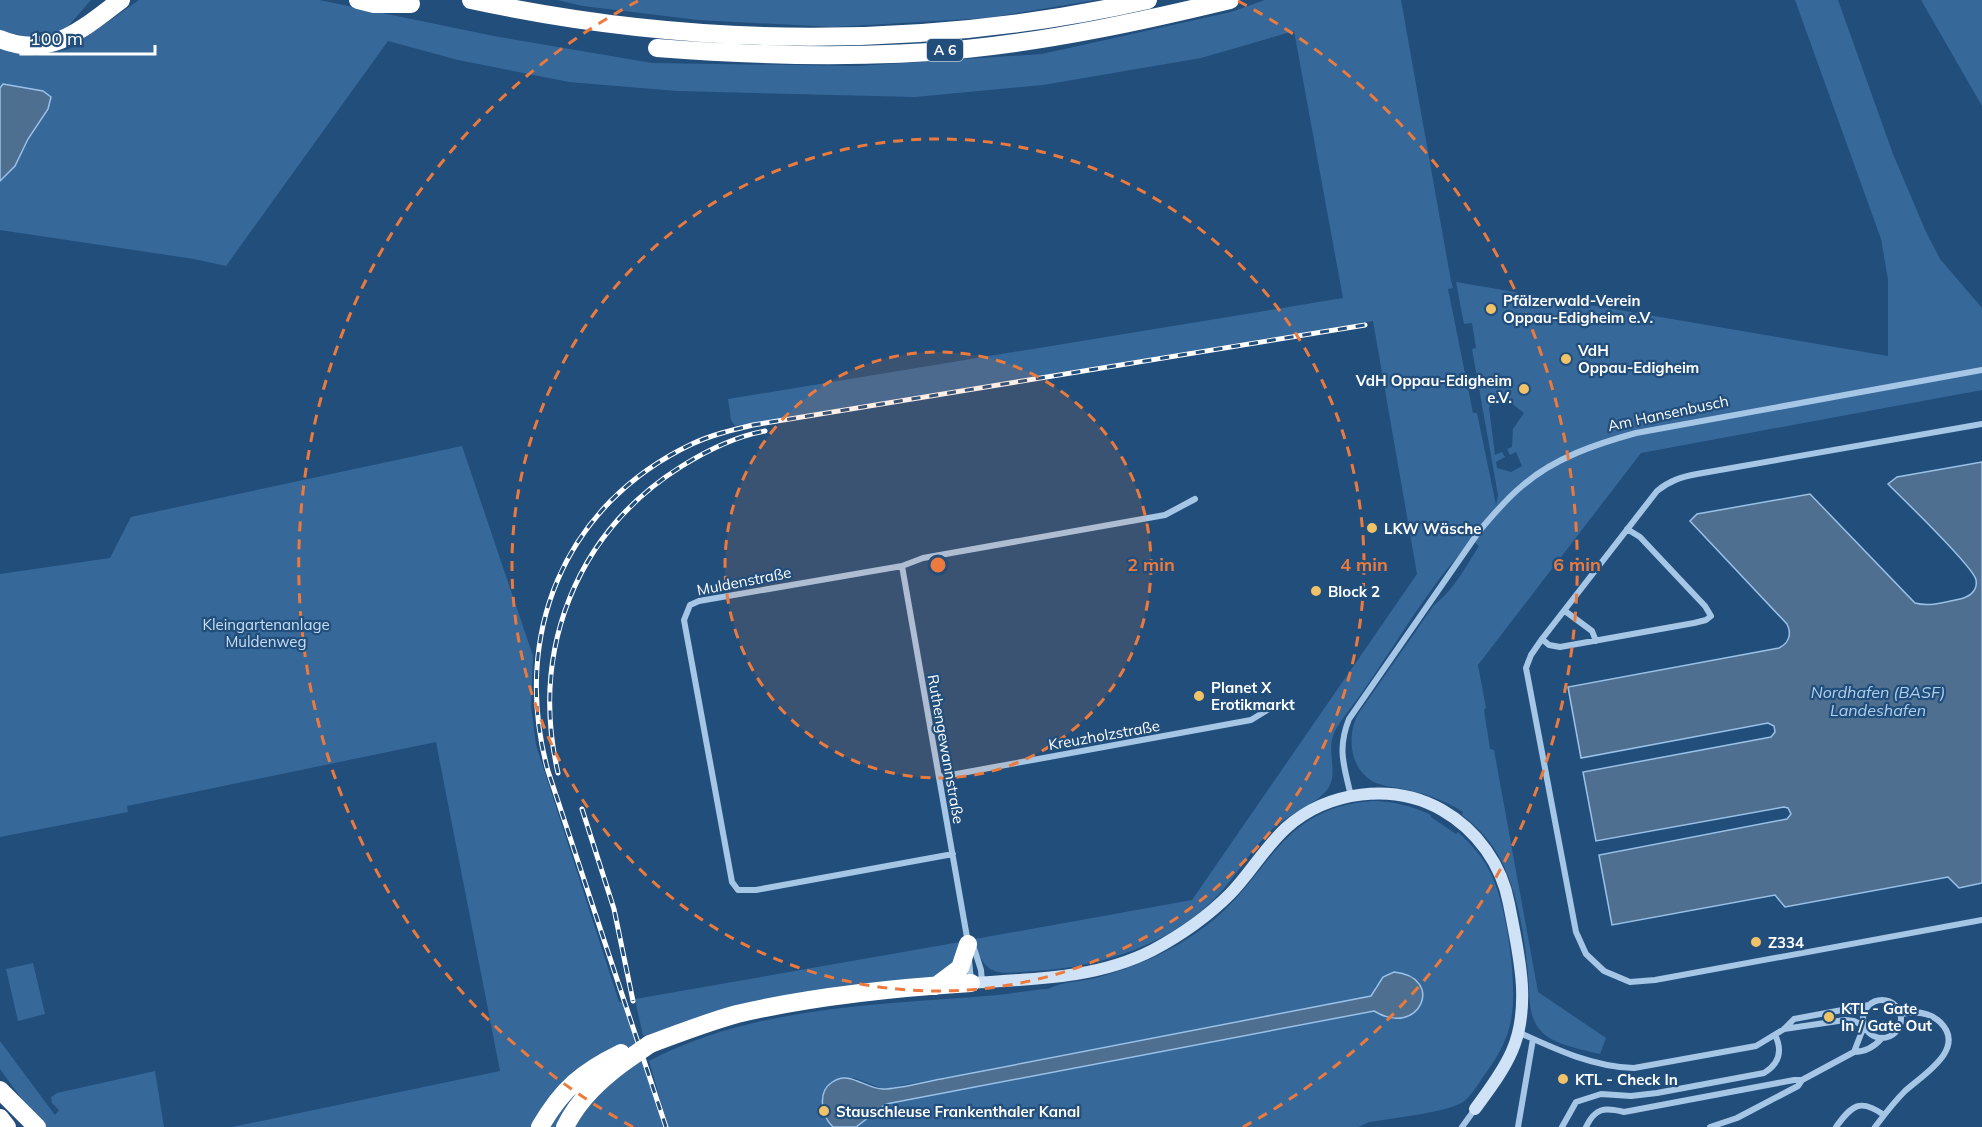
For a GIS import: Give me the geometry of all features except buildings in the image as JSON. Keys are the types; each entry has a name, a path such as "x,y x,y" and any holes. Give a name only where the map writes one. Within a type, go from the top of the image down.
{"highway":[{"path":"85,26 100,0"},
{"path":"0,39 15,44 39,46 66,39 121,0"},
{"path":"358,0 374,4 403,2"},
{"name":"A 6","path":"471,0 576,20 647,29 756,37 862,37 970,29 1095,12 1148,0"},
{"name":"A 6","path":"657,48 759,55 853,56 966,49 1064,36 1230,0"},
{"path":"936,986 960,968 967,941"},
{"path":"540,1127 569,1086 598,1064 623,1058 650,1044 687,1030 737,1014 836,996 976,983"},
{"path":"565,1127 586,1095 623,1058"},
{"path":"0,1091 25,1127"},
{"path":"0,1091 37,1127"},
{"path":"0,1118 7,1127"}],"street":[{"name":"Am Hansenbusch","path":"1351,796 1342,752 1342,741 1349,718 1480,531 1522,485 1566,457 1600,443 1636,433 1982,370"},
{"path":"1982,424 1679,478 1665,484 1657,491 1542,639 1530,655 1526,668 1576,932 1586,954 1604,971 1630,982 1655,980 1982,920"},
{"name":"Muldenstraße","path":"953,854 756,890 738,890 732,882 684,620 690,605 699,601 902,566 923,558 1165,515 1195,499"},
{"path":"1542,639 1549,645 1560,647 1694,623 1711,616 1705,606 1640,537 1627,529"},
{"name":"Ruthengewannstraße","path":"902,566 976,983"},
{"path":"1565,611 1592,631 1596,640"},
{"name":"Kreuzholzstraße","path":"940,777 1251,720 1269,709"},
{"path":"976,983 1086,972 1107,968 1150,951 1176,937 1214,909 1293,822 1322,805 1351,796 1365,794 1402,796 1444,811 1468,829 1488,853 1502,878 1507,895 1521,974 1518,1032 1506,1062 1462,1127"},
{"name":"Ruthengewannstraße","path":"967,941 973,945 981,970 976,983"},
{"path":"1518,1032 1572,1055 1616,1067 1634,1068 1756,1046 1776,1035 1794,1019 1869,1005 1878,1000 1888,1001 1896,1006 1901,1014 1899,1029 1892,1036 1882,1038 1871,1035 1864,1026 1854,1021 1845,1020 1784,1029"},
{"path":"1854,1052 1864,1026 1863,1015 1869,1005"},
{"path":"1875,1127 1905,1091 1939,1063 1948,1044 1943,1026 1932,1016 1922,1013 1901,1014"},
{"path":"1562,1127 1576,1102 1601,1094 1632,1096 1657,1093 1764,1073 1773,1068 1780,1055 1776,1035"},
{"path":"1710,1127 1737,1118 1798,1086 1802,1080 1854,1052 1861,1052 1877,1044 1882,1038"},
{"path":"1518,1127 1533,1039"},
{"path":"1586,1127 1590,1117 1604,1109 1624,1112 1802,1080"},
{"path":"1836,1127 1847,1112 1857,1105 1871,1106 1884,1115"}],"green space":[{"path":"0,0 91,0 64,31 34,38 0,31"},
{"path":"139,0 319,0 494,36 652,63 858,66 1042,54 1231,12 1265,0 1401,0 1453,288 1448,289 1473,413 1477,413 1496,505 1498,495 1472,349 1476,348 1472,323 1464,324 1456,282 1888,356 1888,279 1881,239 1795,0 1838,0 1893,154 1926,232 1940,259 1982,308 1982,390 1641,453 1478,665 1486,708 1484,710 1490,749 1494,750 1538,992 1606,1038 1600,1054 1552,1040 1541,1031 1533,1019 1517,904 1506,870 1498,854 1485,837 1462,815 1463,812 1450,804 1422,794 1376,783 1367,778 1353,753 1352,733 1358,714 1434,605 1454,585 1464,570 1479,546 1471,539 1430,592 1338,726 1333,736 1331,750 1333,771 1327,790 1316,801 1281,822 1267,834 1220,893 1201,911 1159,939 1111,958 1061,969 1003,973 989,968 983,962 975,939 1192,900 1417,574 1373,321 735,426 731,420 728,399 1343,298 1294,31 1201,58 1043,85 915,97 677,91 569,82 458,60 388,41 226,266 194,259 0,230 0,181 15,166 28,139 3,84 0,88 0,48 36,56 69,49","holes":["1499,394 1524,413 1513,429 1512,447 1507,449 1510,455 1516,452 1522,466 1511,472 1497,468 1496,462 1505,457 1502,452 1495,455 1489,407"]},
{"path":"557,0 1096,0 987,18 833,27 698,20 583,6"},
{"path":"1921,0 1982,0 1982,106"},
{"name":"Kleingartenanlage Muldenweg","path":"462,446 533,656 531,706 536,745 619,1002 623,1002 663,1127 232,1127 500,1071 436,742 127,806 128,812 0,837 0,574 110,558 131,517"},
{"path":"1372,801 1395,803 1417,809 1431,815 1456,834 1458,832 1485,863 1492,876 1502,907 1512,967 1513,1005 1509,1028 1488,1071 1469,1097 1456,1106 1418,1115 1369,1122 1358,1127 856,1127 886,1104 1375,1011 1394,1019 1403,1019 1376,985 1372,996 883,1089 855,1078 831,1082 823,1099 826,1114 833,1127 668,1127 649,1061 690,1042 732,1028 776,1018 864,1006 1048,989 1125,969 1152,958 1203,928 1226,909 1294,832 1315,817 1340,806"},
{"path":"960,942 961,954 941,976 643,1036 635,999"},
{"path":"33,963 45,1014 18,1021 6,969"},
{"path":"0,1041 55,1115 59,1110 52,1103 51,1097 57,1093 155,1071 164,1127 46,1127 34,1116 0,1069"}],"water":[{"path":"3,84 43,91 51,97 48,109 28,139 15,166 0,181 0,88"},
{"name":"Nordhafen (BASF) Landeshafen","path":"1982,462 1982,883 1959,888 1948,877 1785,907 1775,895 1612,925 1599,855 1787,819 1791,814 1788,808 1784,807 1596,841 1583,772 1771,737 1775,732 1774,726 1768,723 1581,758 1568,687 1779,648 1789,638 1787,624 1690,521 1697,514 1810,494 1915,603 1943,603 1970,595 1976,587 1976,580 1964,562 1888,484 1897,477"},
{"path":"1394,972 1410,976 1419,984 1423,994 1421,1004 1414,1012 1404,1017 1390,1018 1374,1011 886,1104 856,1127 833,1127 824,1111 824,1093 831,1083 838,1079 851,1079 883,1089 906,1086 1371,996 1383,977"}],"railway":[{"path":"666,1127 548,771 538,721 537,672 543,624 558,580 580,539 610,502 647,470 692,444 714,435 753,425 1365,325"},
{"path":"558,773 551,728 551,683 557,640 569,599 588,560 614,525 645,493 682,466 722,445 765,431"},
{"path":"582,809 614,909 633,1001"}],"place":[{"name":"Pfälzerwald-Verein Oppau-Edigheim e.V.","path":"1491,309"},
{"name":"VdH Oppau-Edigheim","path":"1566,359"},
{"name":"VdH Oppau-Edigheim e.V.","path":"1524,389"},
{"name":"LKW Wäsche","path":"1372,528"},
{"name":"Block 2","path":"1316,591"},
{"name":"Planet X Erotikmarkt","path":"1199,696"},
{"name":"Z334","path":"1756,942"},
{"name":"KTL - Gate In / Gate Out","path":"1829,1017"},
{"name":"KTL - Check In","path":"1563,1079"},
{"name":"Stauschleuse Frankenthaler Kanal","path":"824,1111"}]}
